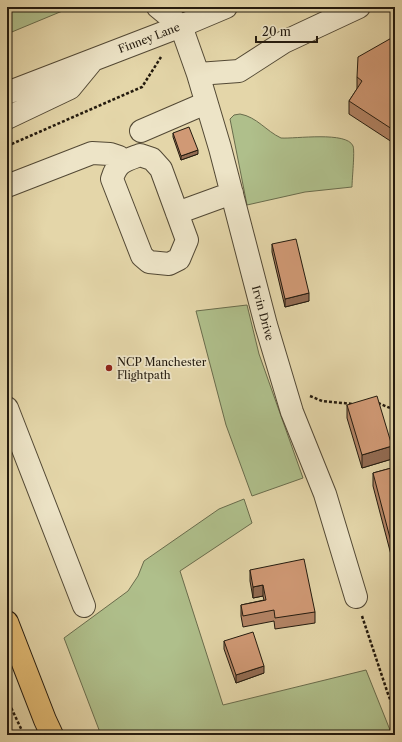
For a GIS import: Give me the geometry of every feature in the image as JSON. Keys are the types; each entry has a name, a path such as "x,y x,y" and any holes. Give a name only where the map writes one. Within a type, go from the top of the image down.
{"main road":[{"path":"7,622 52,735"}],"street":[{"path":"158,7 181,26"},
{"name":"Finney Lane","path":"7,93 181,26 226,7"},
{"path":"198,74 239,72 284,42 359,7"},
{"name":"Irvin Drive","path":"181,26 198,74 220,148 266,325 292,412 325,494 356,597"},
{"name":"Finney Lane","path":"7,118 70,88 94,59"},
{"path":"141,131 206,103"},
{"path":"7,186 92,153 110,154 123,161"},
{"path":"140,155 152,159 161,169 177,213 186,240 179,259 169,264 149,262 142,256 112,179 114,170 123,161 140,155"},
{"path":"177,213 232,193"},
{"path":"7,408 84,606"}],"path":[{"path":"7,146 142,87 162,57"},
{"path":"322,401 355,404"},
{"path":"372,401 395,410"},
{"path":"356,597 395,712"},
{"path":"7,699 24,735"}],"green space":[{"path":"7,7 72,7 7,34"},
{"path":"240,114 251,118 281,138 331,137 349,141 354,149 352,187 305,192 247,205 230,119 234,115"},
{"path":"247,305 259,354 303,478 252,496 226,425 196,311"},
{"path":"244,499 252,523 180,571 223,705 366,670 392,735 101,735 64,638 128,591 138,576 144,561 219,509"}],"building":[{"path":"395,36 395,131 349,101 362,81 357,77 358,57"},
{"path":"189,127 198,150 181,156 173,133"},
{"path":"296,239 309,293 285,299 272,244"},
{"path":"377,396 392,446 362,455 347,405"},
{"path":"395,467 395,557 373,473"},
{"path":"304,559 315,612 275,618 274,610 243,616 241,605 266,600 263,585 253,587 250,570"},
{"path":"253,632 264,666 236,675 224,641"}],"place":[{"name":"NCP Manchester Flightpath","path":"109,368"}]}
